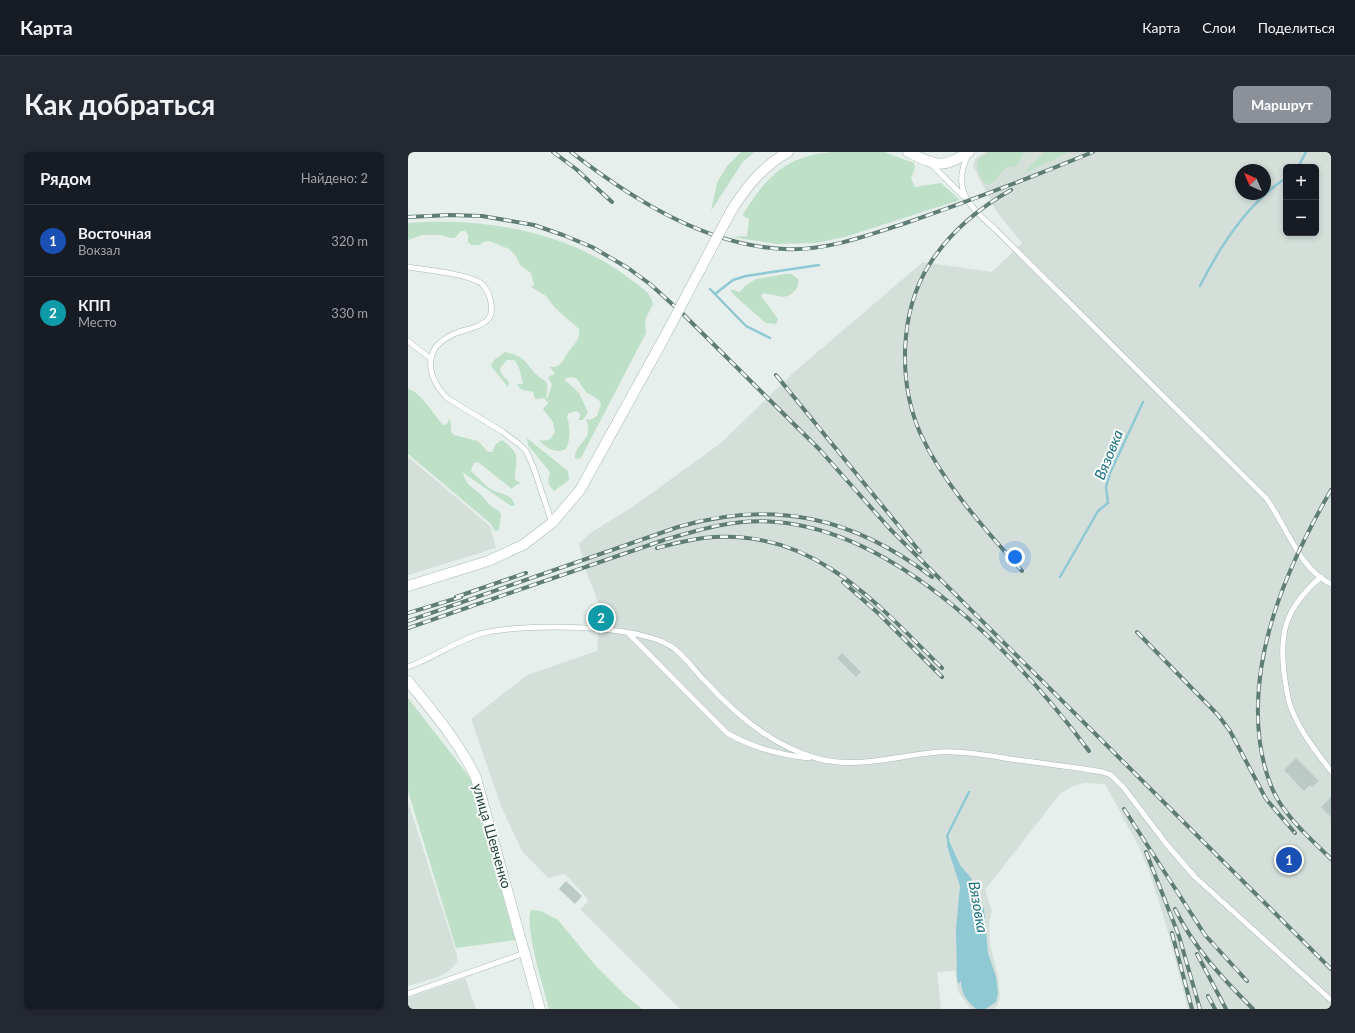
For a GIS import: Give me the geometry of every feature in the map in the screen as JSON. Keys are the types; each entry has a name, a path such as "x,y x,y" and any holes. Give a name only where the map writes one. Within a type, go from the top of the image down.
{"street":[{"path":"408,586 488,561 523,544 552,523 580,490 664,338 730,213 756,177 776,159 788,152"},
{"path":"908,152 932,164 944,164 969,152"},
{"path":"924,152 932,164"},
{"name":"улица Шевченко","path":"408,681 454,739 476,778 540,1009"}],"lane":[{"path":"965,197 962,177 964,164 969,152"},
{"path":"932,164 965,197 976,213 995,229 1266,498 1280,518 1298,552 1321,577 1331,584"},
{"path":"408,267 477,280 485,288 490,299 492,311 488,320 479,326 448,337 434,349 430,358 430,372 434,381 447,398 503,432 526,451 533,466 552,523"},
{"path":"408,341 430,358"},
{"path":"1321,577 1306,590 1290,615 1282,635 1281,653 1292,713 1304,733 1331,771"},
{"path":"408,667 430,658 470,637 495,631 520,629 598,629 629,634 660,641 672,647 722,699 747,722 776,741 816,758"},
{"path":"629,634 721,729 742,742 778,753 838,761 872,761 940,752 972,753 1103,772 1117,780 1128,792 1168,846 1195,877 1331,1000"},
{"path":"408,994 525,953"}],"shaded area":[{"path":"986,152 1331,152 1331,1009 1188,1009 1167,928 1149,871 1139,847 1105,784 1084,783 1073,786 1060,794 985,890 992,911 989,923 990,945 998,977 1000,996 998,1004 994,1009 970,1009 958,991 955,971 937,972 941,1009 680,1009 580,909 588,902 587,898 565,874 548,878 522,851 501,806 471,719 527,675 597,651 599,622 596,621 596,615 603,615 588,576 579,544 590,533 631,508 721,443 793,373 923,262 992,272 1022,243 996,211 973,166 976,158"},
{"path":"408,457 490,526 496,548 408,575"},
{"path":"408,802 457,955 457,962 449,971 438,977 408,986"},
{"path":"465,978 476,1009 408,1009 408,998"}],"green space":[{"path":"741,152 754,152 742,163 711,211 717,183 727,166"},
{"path":"832,152 884,152 914,163 915,167 911,179 915,187 941,183 960,200 845,237 816,243 776,244 732,237 747,236 749,219 743,216 743,214 761,189 779,170 802,158"},
{"path":"989,152 1023,152 1023,156 1014,168 1010,166 1001,172 989,185 986,184 979,174 977,165 979,159"},
{"path":"1044,152 1069,152 1023,174"},
{"path":"466,222 495,225 552,238 605,262 640,286 650,296 653,304 645,320 646,333 582,456 579,459 575,458 576,452 588,432 586,419 590,420 597,416 601,404 599,400 586,392 577,379 572,377 564,379 579,393 588,412 583,420 578,420 581,415 577,411 569,413 567,416 569,428 568,445 566,449 558,451 554,450 548,448 539,440 548,440 555,432 553,422 543,409 548,403 544,398 535,399 533,392 522,390 519,387 517,384 523,384 519,368 514,360 507,360 500,368 501,374 509,382 508,387 491,366 494,360 505,352 521,358 538,376 545,381 548,388 546,395 547,399 552,385 548,377 555,374 550,367 555,367 562,363 576,343 579,336 579,329 555,308 546,296 531,287 534,285 531,273 520,265 516,256 509,249 489,241 483,242 480,245 471,245 468,242 468,234 465,231 461,231 455,238 441,235 422,235 408,240 408,223"},
{"path":"792,274 798,279 797,288 793,293 784,297 763,293 761,296 778,319 776,324 766,323 734,295 730,289 740,292 746,285 756,279"},
{"path":"408,389 418,394 443,425 447,424 449,419 451,423 451,432 454,435 478,441 488,452 492,452 496,444 502,440 513,450 516,458 515,480 521,483 512,489 478,462 474,463 471,470 490,489 512,499 515,506 511,506 462,472 468,484 491,506 499,511 501,515 499,530 495,531 490,523 408,454"},
{"path":"527,438 568,471 569,480 554,491 550,487 550,472 528,445"},
{"path":"408,698 471,779 515,940 456,948 408,791"},
{"path":"531,910 541,911 558,920 595,965 626,996 642,1009 549,1009 532,943 530,929"}],"water":[{"path":"947,836 960,865 972,879 971,882 973,892 977,893 977,901 984,908 988,953 996,977 998,993 996,1002 985,1009 976,1009 967,1000 963,993 961,981 958,984 956,929 960,886 947,846"}],"building":[{"path":"842,653 861,672 856,677 837,658"},
{"path":"1296,758 1319,781 1312,787 1310,785 1304,791 1284,770"},
{"path":"1331,797 1331,817 1321,807"},
{"path":"566,881 582,896 575,904 559,889"}],"waterway":[{"name":"Вязовка","path":"1300,164 1306,152"},
{"name":"Вязовка","path":"1200,286 1236,226 1259,200 1283,180"},
{"path":"715,294 733,280 746,276 819,265"},
{"path":"710,289 746,326 770,338"},
{"name":"Вязовка","path":"1060,577 1098,511 1108,503 1106,487 1110,473 1143,402"},
{"name":"Вязовка","path":"948,839 947,836 969,792"}],"railway":[{"path":"553,152 576,169 612,202"},
{"path":"571,152 619,187 671,217 727,239 756,246 785,249 815,248 845,242 903,224 975,198 1093,152"},
{"path":"1011,190 976,213 955,232 937,253 919,284 907,326 905,349 908,394 921,435 931,454 942,472 967,506 1022,571"},
{"path":"408,217 450,215 482,216 534,225 592,247 628,268 650,284 682,313 820,450 890,529 1331,969"},
{"path":"776,375 920,552"},
{"path":"1331,490 1300,549 1286,580 1275,611 1266,644 1260,676 1258,710 1260,743 1266,773 1274,793 1296,824 1331,859"},
{"path":"408,621 678,527 713,519 747,515 779,515 811,519 842,527 872,540 902,556 932,577"},
{"path":"408,628 664,540 705,528 733,523 762,521 776,522 822,531 867,549 911,574 952,605 992,640 1028,677 1089,751"},
{"path":"657,548 714,537 750,538 783,546 814,559 842,576 868,596 942,668"},
{"path":"456,597 526,573"},
{"path":"843,582 878,613 942,677"},
{"path":"408,613 461,597"},
{"path":"1137,632 1218,715 1230,731 1266,799 1295,833"},
{"path":"1124,809 1205,935 1247,981"},
{"path":"1146,852 1179,936 1200,1009"},
{"path":"1175,909 1200,950 1253,1009"},
{"path":"1172,933 1192,1009"},
{"path":"1197,954 1226,1009"},
{"path":"1208,996 1215,1009"}],"place":[{"name":"КПП","path":"601,618"},
{"name":"Восточная","path":"1289,860"}]}
